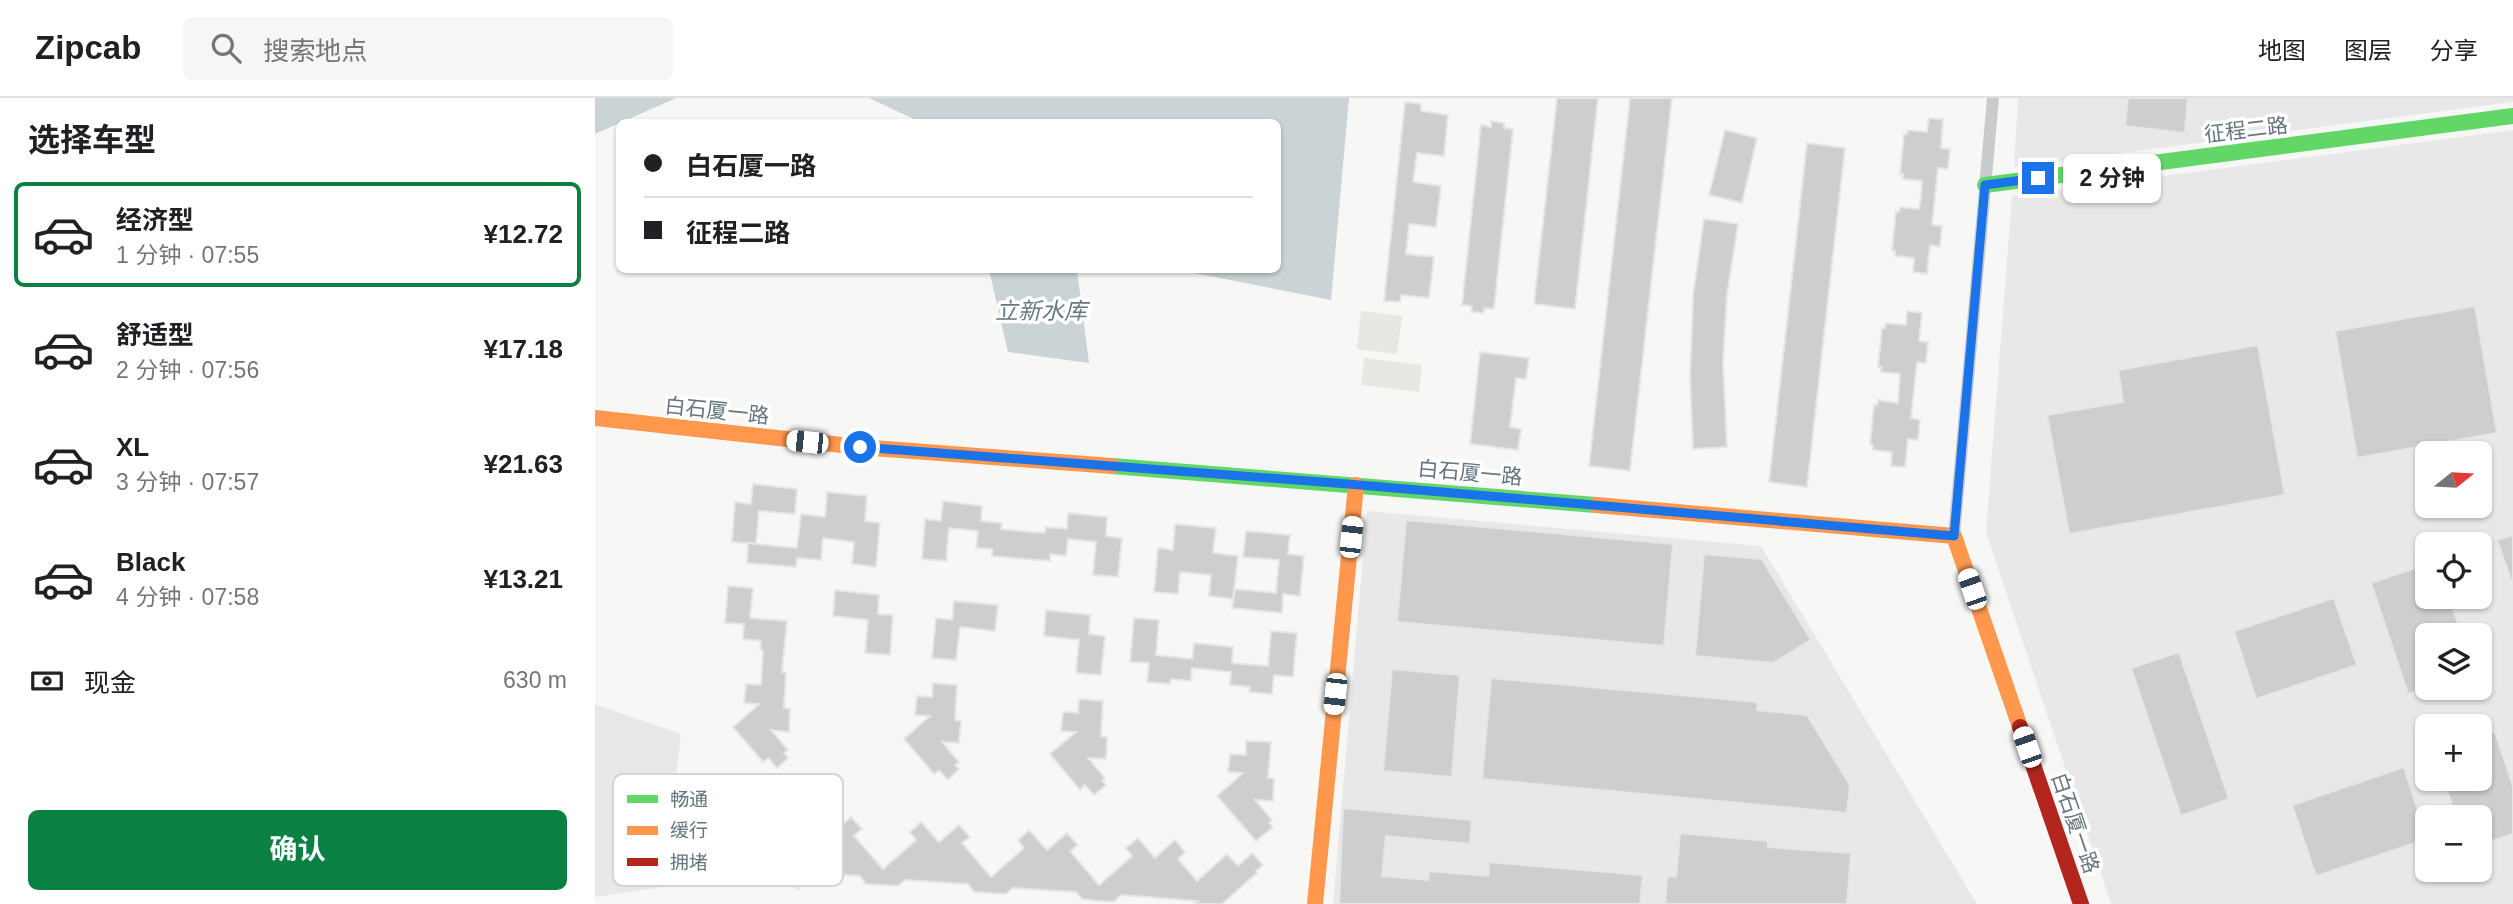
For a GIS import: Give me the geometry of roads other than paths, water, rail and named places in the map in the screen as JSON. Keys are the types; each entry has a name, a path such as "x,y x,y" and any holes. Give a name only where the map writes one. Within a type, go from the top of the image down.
{"street":[{"path":"1954,536 1993,98"},
{"name":"征程二路","path":"1985,185 2513,116"},
{"name":"白石厦一路","path":"595,418 860,447 1356,485 1954,536 2081,904"},
{"path":"1315,904 1356,485"}],"water":[{"path":"595,98 676,98 629,119 616,119 616,125 595,134"},
{"path":"869,98 1349,98 1331,300 1194,273 1281,273 1281,119 914,119"},
{"name":"立新水库","path":"990,273 1077,273 1089,363 1008,352"}]}
